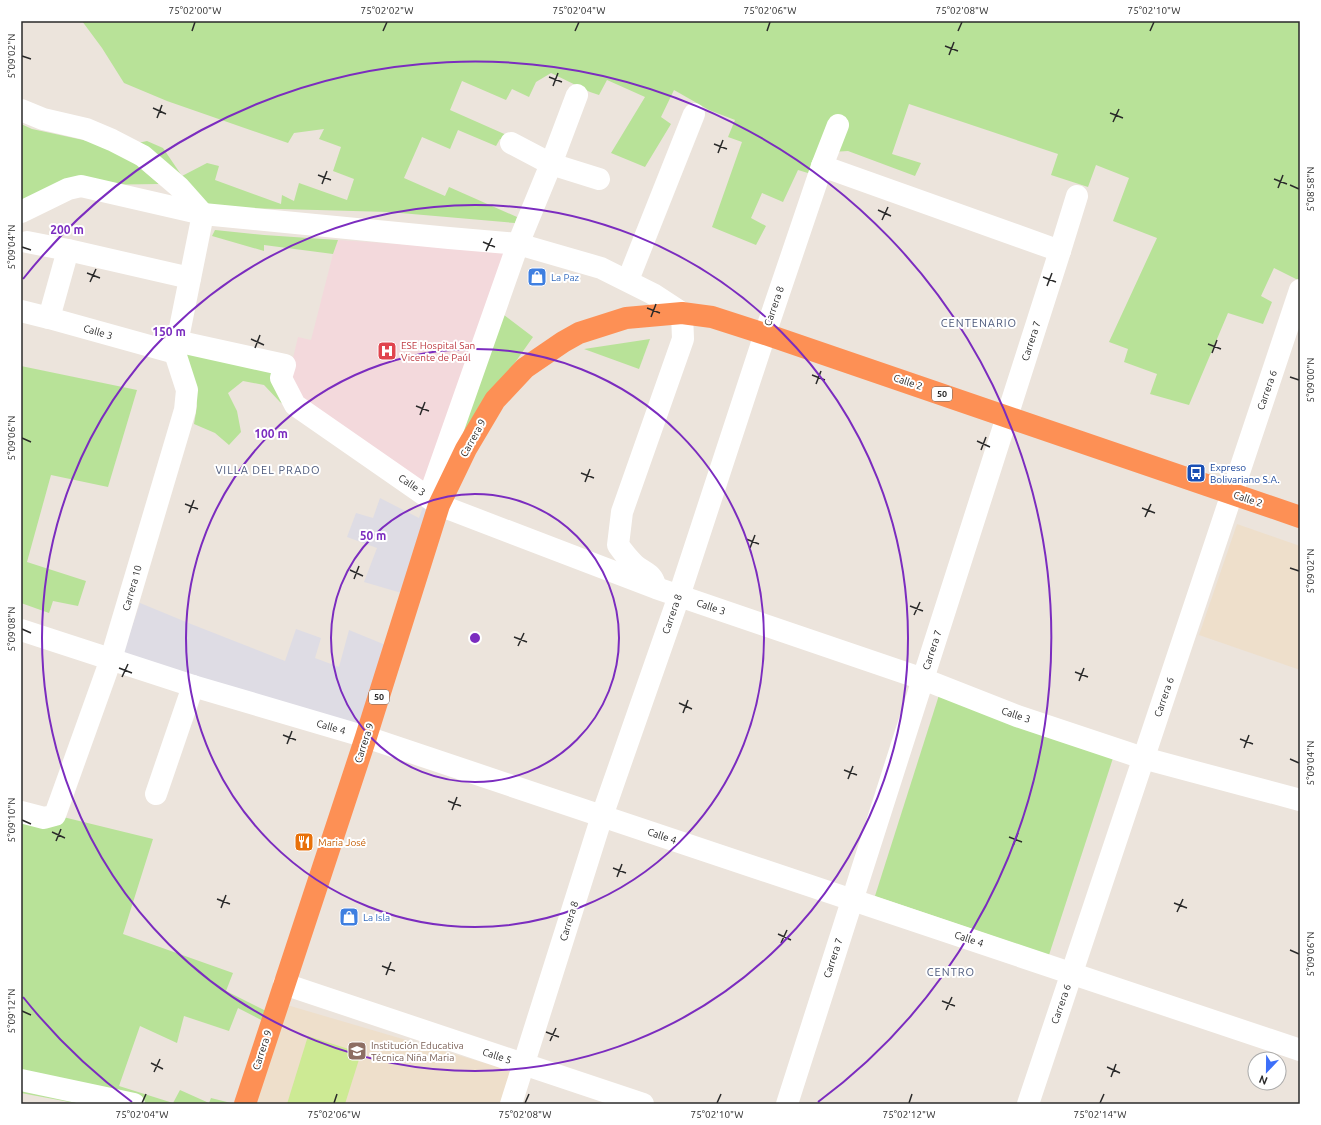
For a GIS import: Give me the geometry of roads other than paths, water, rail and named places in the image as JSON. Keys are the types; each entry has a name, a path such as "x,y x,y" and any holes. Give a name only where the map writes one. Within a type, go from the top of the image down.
{"highway":[{"name":"Calle 2","path":"579,333 626,318 682,313 712,317 1007,416 1300,517"},
{"name":"Carrera 9","path":"245,1104 366,737 434,501 495,400 526,368 563,342 579,333"}],"street":[{"path":"434,501 518,244 551,164 577,95"},
{"path":"21,110 44,119 86,129 143,156 179,187 203,214"},
{"path":"628,280 694,114"},
{"name":"Carrera 8","path":"511,1104 602,816 679,596 822,166 838,125"},
{"path":"511,143 551,164 599,179"},
{"path":"822,166 1060,250"},
{"path":"190,278 24,241 24,210 68,189 81,186 203,214 518,244 601,268 628,280 682,313 683,339 622,512 618,545 625,555 653,577 656,588"},
{"name":"Carrera 7","path":"786,1104 1077,196"},
{"path":"175,347 203,214"},
{"path":"49,318 68,250"},
{"name":"Carrera 6","path":"1028,1104 1300,290"},
{"name":"Calle 3","path":"21,312 175,347 285,365 281,378 295,405 434,501 656,588 923,680 1016,716 1143,758 1300,800"},
{"name":"Carrera 10","path":"21,812 44,818 55,815 111,659 185,410 187,390 175,347"},
{"name":"Calle 4","path":"21,630 193,686 366,737 1300,1050"},
{"path":"156,794 193,686"},
{"name":"Calle 5","path":"284,984 643,1104"},
{"path":"21,1080 134,1104"}],"place":[{"name":"La Paz","path":"537,277"},
{"name":"ESE Hospital San Vicente de Paúl","path":"387,351"},
{"name":"Expreso Bolivariano S.A.","path":"1196,473"},
{"name":"Maria José","path":"304,842"},
{"name":"La Isla","path":"349,917"},
{"name":"Institución Educativa Técnica Niña Maria","path":"357,1051"}],"district":[{"name":"CENTENARIO","path":"979,323"},
{"name":"VILLA DEL PRADO","path":"268,470"},
{"name":"CENTRO","path":"951,972"}]}
